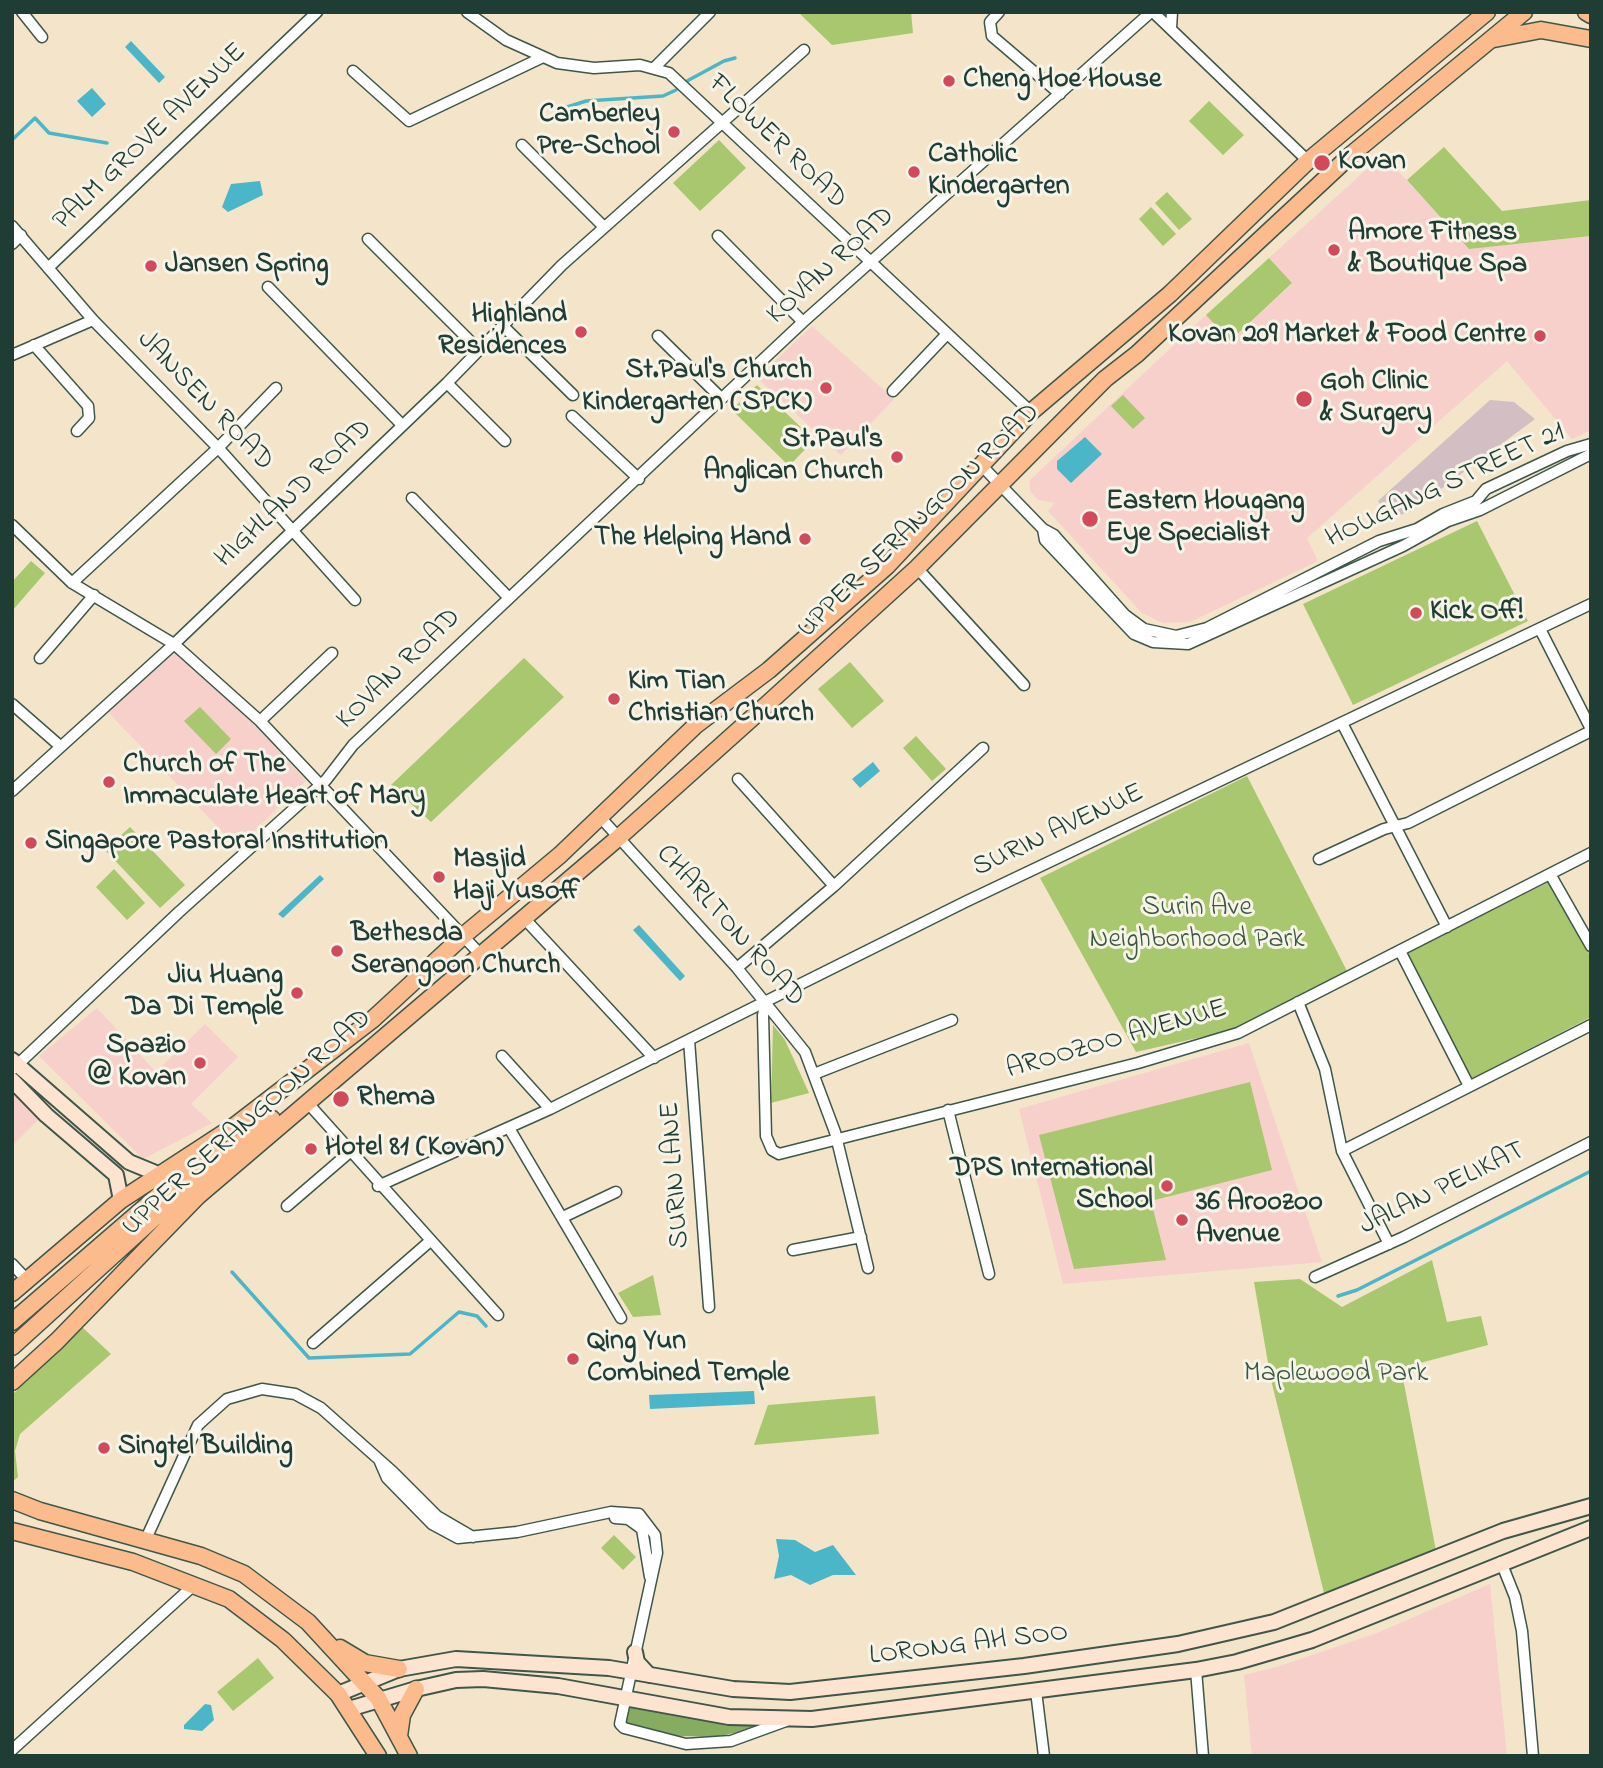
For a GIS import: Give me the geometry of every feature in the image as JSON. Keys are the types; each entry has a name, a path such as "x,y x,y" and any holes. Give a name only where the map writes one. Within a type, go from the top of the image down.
{"main road":[{"name":"UPPER SERANGOON ROAD","path":"12,1293 121,1200 233,1126 352,1037 463,936 601,818 696,725 769,670 887,566 1031,412 1170,294 1308,161 1487,12"},
{"name":"UPPER SERANGOON ROAD","path":"12,1382 57,1340 198,1196 618,838 917,568 1105,379 1137,354 1344,161 1524,12"},
{"path":"1586,12 1591,15"},
{"path":"1487,41 1541,30 1591,39"},
{"path":"14,1065 129,1162 158,1174"},
{"path":"12,1347 229,1150 349,1065"},
{"path":"12,1080 46,1115 116,1175 121,1200"},
{"path":"12,1322 218,1145 233,1126"},
{"path":"116,1175 128,1173 129,1162"},
{"path":"12,1500 201,1556 244,1574 353,1657 365,1663 398,1669"},
{"name":"LORONG AH SOO","path":"338,1694 398,1669 433,1661 478,1658 631,1672 733,1689 790,1692 1024,1666 1178,1644 1274,1622 1503,1531 1591,1506"},
{"name":"LORONG AH SOO","path":"349,1709 378,1698 456,1680 483,1679 558,1686 729,1717 799,1718 1196,1670 1237,1662 1312,1640 1591,1528"},
{"path":"12,1531 133,1562 229,1598 283,1640 338,1694 378,1756"},
{"path":"308,1622 378,1698 409,1756"},
{"path":"635,1651 637,1662 649,1675"},
{"path":"398,1736 402,1715 416,1689"}],"street":[{"path":"22,12 42,37"},
{"name":"PALM GROVE AVENUE","path":"48,268 317,12"},
{"path":"467,12 491,31 541,58 582,67 655,67 710,12"},
{"path":"999,12 991,20 989,27 992,36 1060,94"},
{"path":"1152,12 1308,161"},
{"name":"KOVAN ROAD","path":"14,1065 322,784 353,746 803,322 1152,12"},
{"path":"1171,28 1172,12"},
{"name":"HIGHLAND ROAD","path":"12,791 174,644 447,383 502,325 604,227 804,50"},
{"path":"353,71 409,121 541,58"},
{"name":"FLOWER ROAD","path":"655,67 676,78 1031,412"},
{"path":"522,145 604,227"},
{"name":"JANSEN ROAD","path":"12,226 93,320 293,528 355,600"},
{"path":"12,244 21,235"},
{"path":"718,236 803,322"},
{"path":"368,239 478,349"},
{"path":"268,287 402,425"},
{"path":"12,355 93,320"},
{"path":"502,325 573,395"},
{"path":"893,391 947,334"},
{"path":"658,336 721,398"},
{"path":"34,345 89,406 89,418 77,431"},
{"path":"447,383 505,441"},
{"path":"72,583 218,448 276,388"},
{"path":"572,416 639,479"},
{"name":"HOUGANG STREET 21","path":"980,464 1043,529 1054,535 1133,622 1156,634 1191,634 1379,541 1417,529 1443,514 1476,501 1486,489 1567,451 1591,444"},
{"name":"HOUGANG STREET 21","path":"1043,529 1045,540 1134,634 1161,643 1188,644 1202,640 1403,546 1448,521 1480,510 1591,454"},
{"path":"412,498 509,598"},
{"path":"12,526 72,583 174,644 260,721 480,954"},
{"path":"917,568 1024,685"},
{"path":"40,658 94,595"},
{"name":"SURIN AVENUE","path":"381,1186 550,1109 965,902 1591,604"},
{"path":"1319,859 1395,826 1591,730 1540,629"},
{"path":"260,721 332,653"},
{"path":"13,707 60,746"},
{"path":"1342,723 1447,927"},
{"path":"737,968 834,886 983,748"},
{"path":"738,779 834,886"},
{"name":"CHARLTON ROAD","path":"601,818 793,1034 814,1074 837,1139 868,1268"},
{"name":"AROOZOO AVENUE","path":"766,1002 762,1014 765,1125 769,1146 779,1154 1128,1066 1238,1033 1591,853"},
{"path":"1550,874 1591,946"},
{"path":"523,917 654,1058"},
{"path":"1400,951 1469,1086"},
{"path":"1298,1002 1325,1069 1342,1152 1389,1244"},
{"path":"814,1074 953,1020"},
{"path":"1342,1152 1591,1025"},
{"name":"SURIN LANE","path":"689,1040 709,1307"},
{"path":"502,1056 550,1109"},
{"path":"304,1103 498,1315"},
{"path":"948,1110 989,1274"},
{"path":"509,1128 621,1318"},
{"name":"JALAN PELIKAT","path":"1315,1277 1389,1244 1591,1142"},
{"path":"287,1206 350,1152"},
{"path":"563,1217 616,1192"},
{"path":"793,1250 861,1237"},
{"path":"313,1343 429,1242"},
{"path":"12,1264 27,1280"},
{"path":"145,1541 198,1425 227,1398 246,1391 262,1389 295,1394 321,1408 380,1462 387,1478 432,1524 458,1538 599,1517 628,1519 642,1530 650,1577 624,1698"},
{"path":"1501,1562 1515,1597 1522,1631 1533,1756"},
{"path":"12,1750 194,1585"},
{"path":"1196,1670 1203,1756"},
{"path":"1036,1691 1044,1756"},
{"name":"LORONG AH SOO","path":"624,1698 620,1724 624,1728 686,1744 731,1741 799,1718"}],"shaded area":[{"path":"1391,163 1469,249 1591,236 1591,430 1572,439 1507,361 1307,538 1318,561 1190,622 1163,623 1142,613 1048,511 1055,503 1038,500 1030,491 1030,480 1206,315 1230,341 1292,284 1269,258 1367,169"},
{"name":"St.Paul's Church Kindergarten (SPCK)","path":"812,326 894,399 841,455 757,378"},
{"path":"1490,400 1514,402 1535,419 1410,512 1389,518 1378,501"},
{"path":"174,647 251,720 306,781 237,847 107,711"},
{"path":"97,1008 156,1072 205,1024 238,1057 191,1104 212,1123 143,1159 39,1056"},
{"name":"DPS International School","path":"1249,1043 1322,1262 1063,1284 1019,1109"},
{"path":"12,1082 41,1117 12,1146"},
{"path":"1490,1584 1507,1756 1252,1756 1244,1675 1277,1667 1377,1633"}],"green space":[{"path":"798,12 911,12 913,33 832,45"},
{"path":"1209,101 1244,135 1223,155 1189,121"},
{"path":"719,140 746,168 700,211 673,183"},
{"path":"1444,147 1502,211 1591,200 1591,236 1469,249 1407,180"},
{"path":"1167,192 1192,219 1179,230 1155,203"},
{"path":"1151,207 1176,234 1163,246 1139,219"},
{"path":"1269,258 1292,283 1230,341 1206,315"},
{"path":"757,385 814,440 789,466 732,410"},
{"path":"1123,395 1145,418 1133,429 1111,406"},
{"name":"Kick Off!","path":"1477,521 1528,621 1353,705 1303,604"},
{"path":"31,561 45,573 12,611 12,582"},
{"path":"524,658 564,697 431,822 391,785"},
{"path":"850,662 884,701 852,728 818,689"},
{"path":"200,707 231,739 216,754 184,721"},
{"path":"916,736 946,769 932,781 903,748"},
{"name":"Surin Ave Neighborhood Park","path":"1247,776 1347,971 1237,1029 1136,1052 1040,878"},
{"path":"130,827 185,885 160,908 105,850"},
{"path":"114,869 145,903 127,920 96,887"},
{"path":"1551,881 1591,957 1591,1017 1471,1079 1407,953"},
{"path":"773,1025 785,1040 809,1093 771,1103"},
{"path":"1250,1082 1272,1170 1151,1201 1166,1260 1074,1269 1039,1135"},
{"name":"Maplewood Park","path":"1432,1260 1447,1322 1481,1316 1488,1345 1401,1368 1437,1556 1326,1601 1271,1380 1254,1282 1300,1279 1342,1307"},
{"path":"653,1275 661,1315 633,1317 618,1293"},
{"path":"82,1327 111,1354 20,1434 15,1451 18,1477 12,1482 12,1395"},
{"path":"875,1396 879,1434 754,1445 768,1405"},
{"path":"614,1535 636,1557 623,1570 601,1548"},
{"path":"258,1658 274,1678 233,1711 217,1692"},
{"path":"628,1705 724,1724 754,1723 754,1729 714,1737 679,1736 628,1724 625,1721"}],"water":[{"path":"131,41 165,77 159,83 125,47"},
{"path":"92,88 106,104 92,117 77,101"},
{"path":"260,181 263,195 228,212 222,207 231,184"},
{"path":"1085,437 1102,454 1071,483 1057,469 1057,461"},
{"path":"873,762 880,771 860,788 852,779"},
{"path":"320,875 324,879 283,918 278,914"},
{"path":"639,925 685,976 680,981 633,930"},
{"path":"754,1391 755,1404 650,1409 649,1395"},
{"path":"776,1539 795,1540 815,1552 833,1545 856,1575 833,1575 810,1585 791,1575 774,1579 779,1556"},
{"path":"205,1704 211,1705 214,1720 202,1731 184,1729 184,1725"}],"waterway":[{"path":"687,81 735,58"},
{"path":"558,110 586,101 663,96 676,90"},
{"path":"12,140 35,118 49,133 107,143"},
{"path":"1338,1296 1357,1290 1591,1171"},
{"path":"232,1272 309,1358 410,1354 459,1312 477,1316 486,1326"}],"place":[{"name":"Cheng Hoe House","path":"949,81"},
{"name":"Camberley Pre-School","path":"674,132"},
{"name":"Kovan","path":"1322,163"},
{"name":"Catholic Kindergarten","path":"914,172"},
{"name":"Amore Fitness & Boutique Spa","path":"1334,250"},
{"name":"Jansen Spring","path":"151,266"},
{"name":"Highland Residences","path":"581,332"},
{"name":"Kovan 209 Market & Food Centre","path":"1540,336"},
{"name":"St.Paul's Church Kindergarten (SPCK)","path":"826,388"},
{"name":"Goh Clinic & Surgery","path":"1304,399"},
{"name":"St.Paul's Anglican Church","path":"897,457"},
{"name":"Eastern Hougang Eye Specialist","path":"1090,519"},
{"name":"The Helping Hand","path":"805,539"},
{"name":"Kick Off!","path":"1416,613"},
{"name":"Kim Tian Christian Church","path":"614,699"},
{"name":"Church of The Immaculate Heart of Mary","path":"109,782"},
{"name":"Singapore Pastoral Institution","path":"31,843"},
{"name":"Masjid Haji Yusoff","path":"439,877"},
{"name":"Bethesda Serangoon Church","path":"337,951"},
{"name":"Jiu Huang Da Di Temple","path":"297,993"},
{"name":"Spazio @ Kovan","path":"200,1063"},
{"name":"Rhema","path":"341,1099"},
{"name":"Hotel 81 (Kovan)","path":"311,1149"},
{"name":"DPS International School","path":"1167,1186"},
{"name":"36 Aroozoo Avenue","path":"1182,1220"},
{"name":"Qing Yun Combined Temple","path":"573,1359"},
{"name":"Singtel Building","path":"104,1448"}]}
